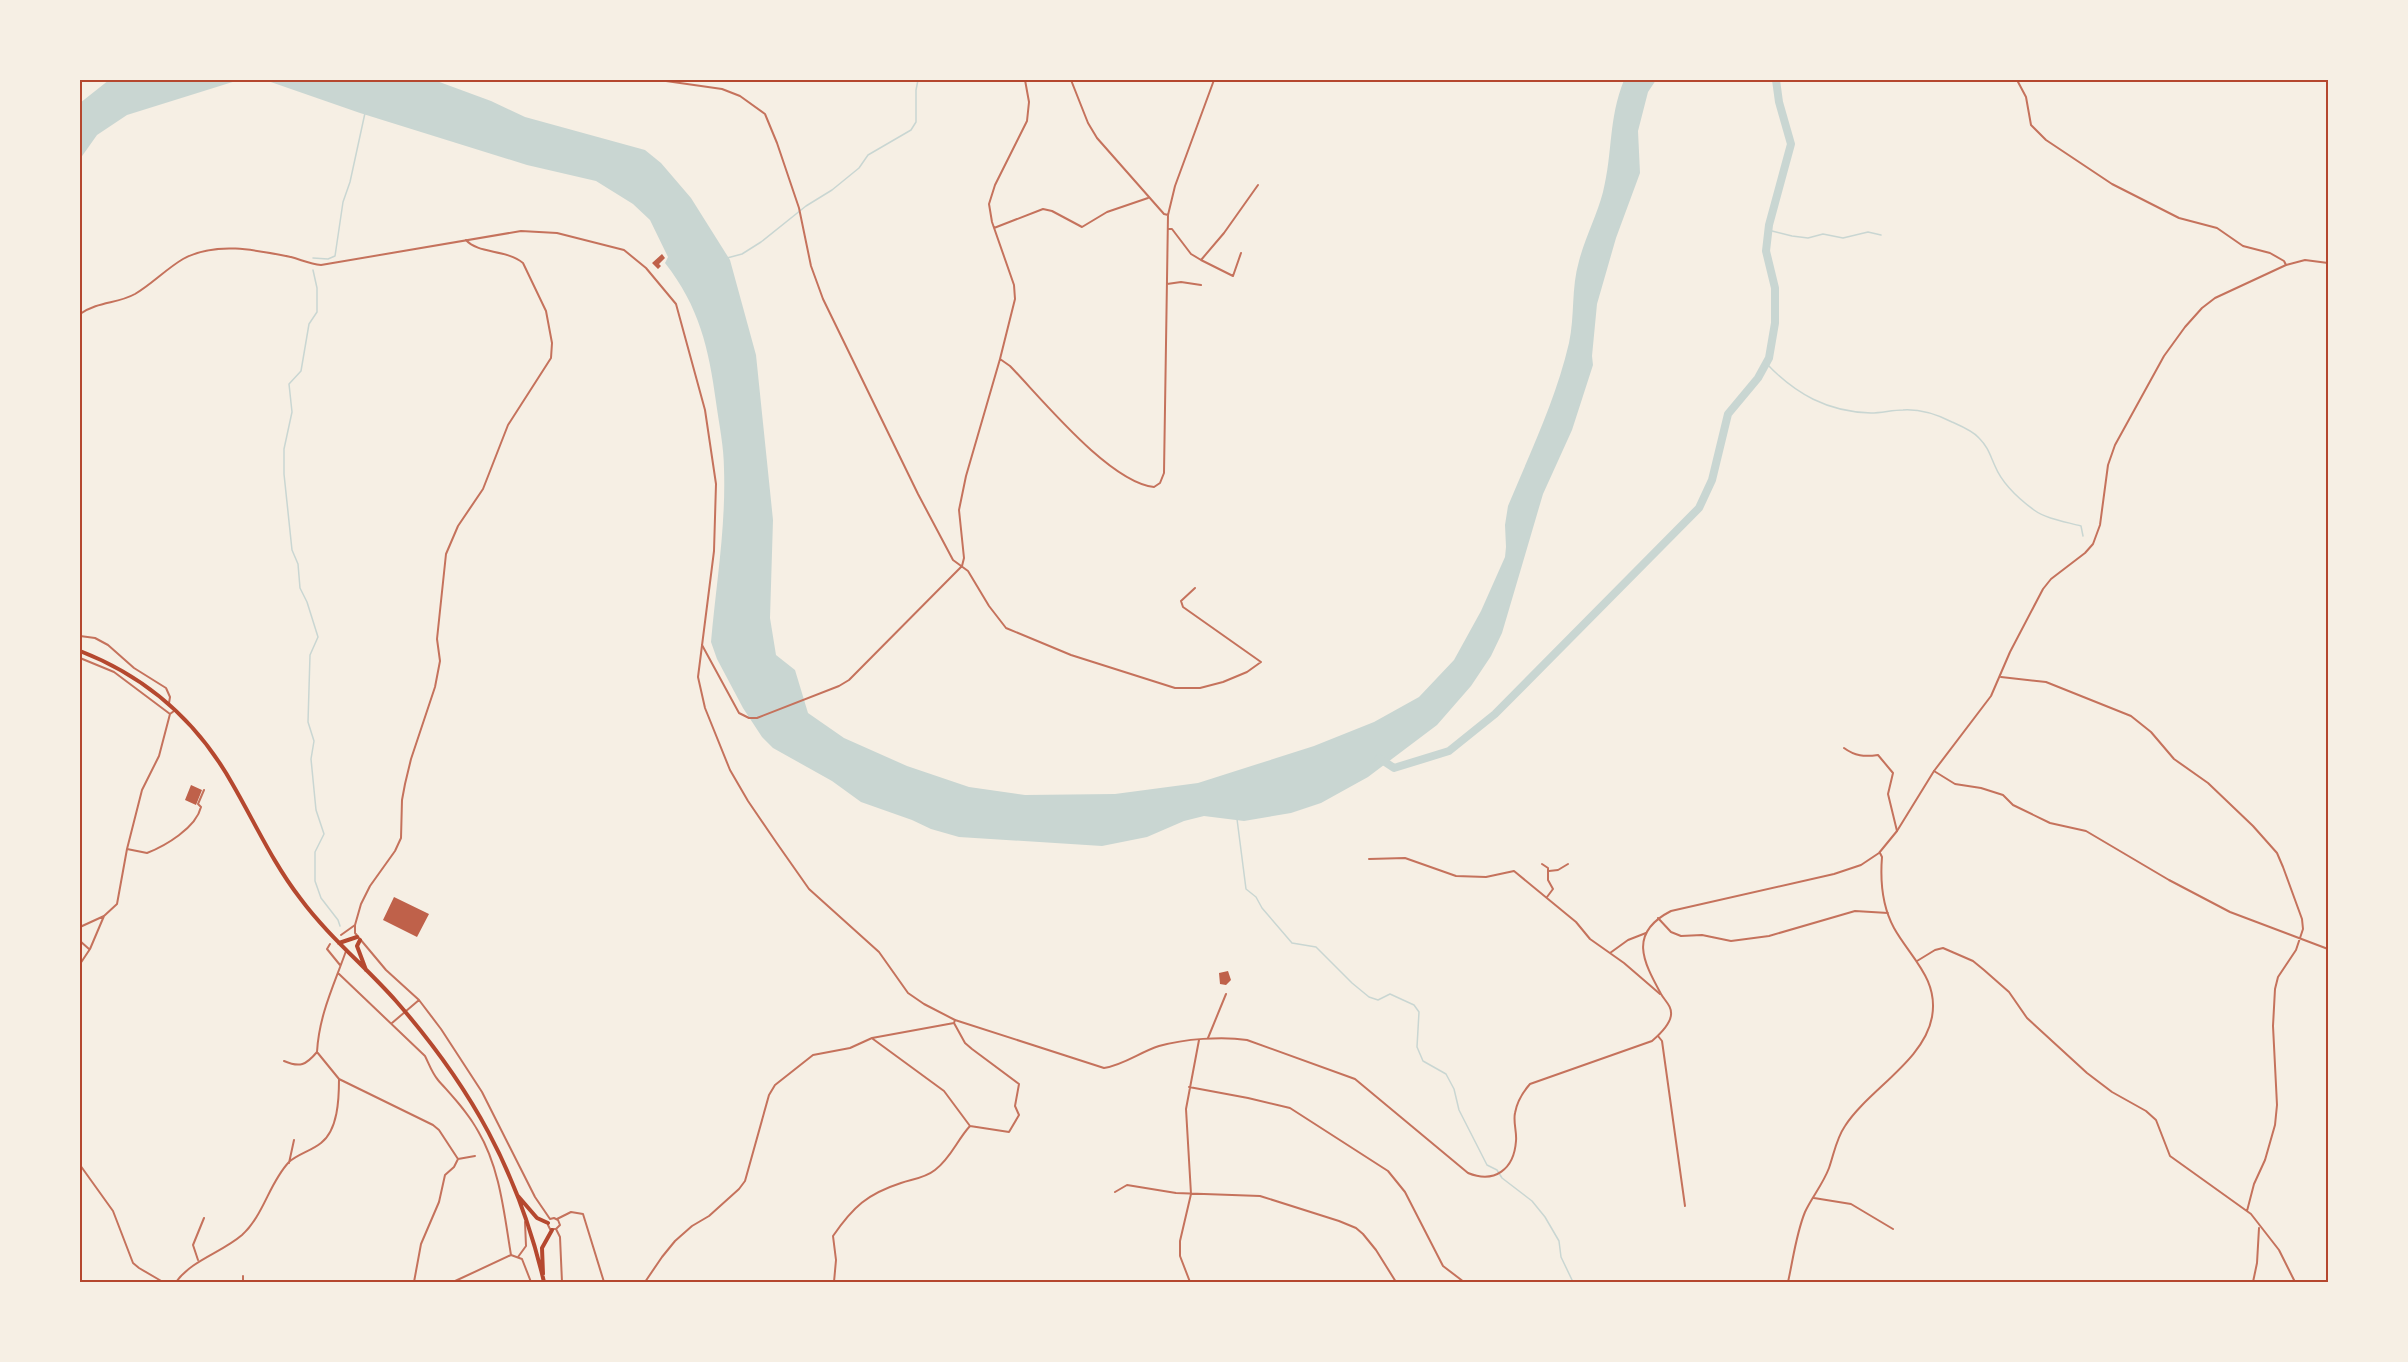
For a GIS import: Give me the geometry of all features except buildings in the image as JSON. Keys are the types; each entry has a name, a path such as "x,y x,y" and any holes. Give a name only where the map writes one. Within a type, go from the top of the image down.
{"highway":[{"path":"80,651 118,669 170,703 202,738 290,885 309,911 394,1000 473,1102 504,1161 518,1195 544,1280"},
{"path":"339,944 358,939 357,946 368,973"},
{"path":"518,1195 537,1218 549,1221"},
{"path":"544,1280 542,1248 554,1229"}],"street":[{"path":"659,80 722,88 740,96 765,114 799,208 812,266 823,299 918,494 953,560 968,571 989,606 1006,628 1071,656 1175,688 1200,688 1247,672 1261,662 1183,607 1181,601 1196,588"},
{"path":"701,645 739,712 756,718 849,680 962,567 964,558 959,510 966,476 1011,317 1014,285 994,228 989,204 995,185 1027,121 1029,102 1025,80"},
{"path":"1071,80 1088,123 1097,138 1164,214 1168,215"},
{"path":"1000,359 1010,366 1087,446 1113,467 1136,483 1154,487 1160,483 1164,473 1168,215 1175,186 1214,80"},
{"path":"2017,80 2026,97 2031,125 2046,140 2112,184 2179,218 2217,228 2243,246 2270,253 2284,261 2286,265"},
{"path":"1201,260 1224,233 1258,185"},
{"path":"994,228 1043,209 1082,227 1107,212 1149,197"},
{"path":"1169,229 1172,229 1191,254 1233,276 1241,253"},
{"path":"80,314 101,303 132,296 184,259 207,251 234,249 258,251 298,259 307,264 321,265 538,230 610,245 629,254 646,268 676,304 705,410 716,484 714,551 698,677 705,708 730,770 748,801 809,889 879,952 908,993 955,1021 1104,1068 1114,1067 1158,1046 1232,1037 1247,1040 1355,1079 1468,1173 1489,1178 1498,1175 1511,1159 1517,1139 1515,1113 1520,1099 1530,1084 1652,1041 1671,1016 1670,1007 1642,955 1646,933 1658,918 1671,911 1834,874 1861,865 1880,853 1897,831 1934,771 1991,696 2010,652 2043,589 2051,579 2093,544 2100,525 2108,465 2115,445 2164,356 2185,327 2202,308 2215,298 2286,265 2305,260 2328,263"},
{"path":"466,240 471,246 498,251 523,263 546,311 552,343 550,358 508,425 483,489 458,526 446,554 438,639 440,661 435,687 405,784 402,800 401,838 395,851 370,886 355,925 358,939 386,970 419,1000 482,1092 535,1197 560,1237 562,1282"},
{"path":"1167,284 1181,282 1201,285"},
{"path":"80,636 95,638 108,645 134,668 166,688 170,703"},
{"path":"80,658 114,672 170,714"},
{"path":"2001,677 2046,682 2131,716 2174,759 2208,783 2253,826 2277,853 2302,919 2303,929 2301,939 2284,966 2275,989 2272,1026 2277,1106 2275,1125 2247,1211"},
{"path":"80,927 104,916 117,904 127,849 144,784 160,753 170,714 176,709"},
{"path":"1844,747 1851,753 1864,757 1881,756 1890,766 1893,773 1888,794 1897,831"},
{"path":"1934,771 1955,784 1981,788 2003,795 2013,805 2050,823 2086,831 2169,880 2230,912 2328,949"},
{"path":"127,849 147,853 196,820 201,807 198,804 204,790"},
{"path":"1788,1282 1805,1211 1827,1172 1843,1128 1916,1049 1928,1029 1933,1000 1931,989 1917,961 1895,930 1888,913 1882,894 1882,857 1880,853"},
{"path":"1369,859 1405,858 1456,876 1486,877 1514,871 1576,922 1590,939 1662,995"},
{"path":"1542,864 1548,868 1548,880 1553,889 1547,897"},
{"path":"1549,871 1558,870 1568,864"},
{"path":"1658,918 1671,932 1681,936 1702,935 1731,941 1769,936 1856,911 1888,913"},
{"path":"80,964 90,949 104,916"},
{"path":"341,935 355,925"},
{"path":"1610,953 1628,940 1646,933"},
{"path":"80,941 90,949"},
{"path":"330,944 327,949 340,965"},
{"path":"1917,961 1943,948 1973,961 2009,992 2027,1018 2087,1074 2146,1111 2156,1120 2170,1156 2227,1199 2247,1211 2279,1250 2295,1282"},
{"path":"284,1061 296,1067 303,1066 317,1052 322,1015 346,951"},
{"path":"338,973 424,1056 433,1073 458,1101 478,1130 489,1152 501,1194 511,1255"},
{"path":"1208,1039 1226,994"},
{"path":"390,1024 419,1000"},
{"path":"645,1282 675,1241 709,1215 746,1181 765,1107 775,1085 813,1055 850,1048 872,1038 955,1021"},
{"path":"872,1038 944,1091 970,1126 1009,1132 1018,1115 1015,1106 1019,1084 965,1043 955,1021"},
{"path":"1658,1036 1662,1041 1685,1206"},
{"path":"1190,1282 1180,1256 1180,1241 1191,1194 1186,1109 1199,1040"},
{"path":"317,1052 339,1079 440,1130 458,1159"},
{"path":"289,1163 323,1142 326,1137 337,1110 339,1079"},
{"path":"1189,1087 1290,1108 1388,1171 1405,1192 1443,1266 1464,1282"},
{"path":"834,1282 836,1260 833,1236 850,1211 875,1194 900,1183 920,1179 935,1170 952,1153 970,1126"},
{"path":"176,1282 198,1261 241,1236 253,1223 289,1163 294,1140"},
{"path":"458,1159 475,1156"},
{"path":"414,1282 421,1244 439,1202 445,1174 454,1167 458,1159"},
{"path":"80,1164 113,1211 133,1263 163,1282"},
{"path":"1115,1192 1127,1185 1157,1192 1260,1196 1356,1228 1376,1250 1396,1282"},
{"path":"1814,1198 1851,1204 1893,1229"},
{"path":"549,1221 571,1212 582,1214 588,1224 596,1261 604,1282"},
{"path":"518,1257 526,1246 525,1216"},
{"path":"198,1261 193,1245 204,1218"},
{"path":"554,1229 560,1225 557,1219"},
{"path":"2253,1282 2257,1263 2259,1228"},
{"path":"453,1282 511,1255 522,1259 531,1282"},
{"path":"243,1276 243,1282"}],"shaded area":[{"path":"109,80 239,80 127,115 97,135 80,159 80,103"},
{"path":"265,80 434,80 491,101 525,117 645,150 661,163 691,198 730,260 756,355 773,520 770,618 776,655 795,670 808,713 844,738 907,766 969,787 1025,795 1115,794 1198,783 1314,746 1374,722 1419,697 1454,660 1481,611 1505,557 1505,525 1508,506 1542,426 1564,364 1571,333 1577,271 1603,192 1615,109 1624,80 1656,80 1648,92 1638,131 1640,173 1616,238 1597,304 1593,365 1572,430 1543,494 1502,633 1491,656 1471,686 1437,725 1368,777 1321,803 1291,813 1244,821 1204,816 1184,821 1147,837 1102,846 959,837 931,829 861,802 832,781 773,748 762,737 743,708 717,659 711,642 722,534 724,469 721,436 706,346 686,295 665,263 668,257 650,220 633,204 596,181 527,165 360,113"}],"waterway":[{"path":"727,258 742,254 761,242 806,206 832,190 859,168 868,155 911,130 916,122 918,80"},
{"path":"1379,758 1394,768 1449,751 1495,714 1699,508 1712,480 1728,414 1758,378 1769,358 1775,323 1775,288 1766,251 1769,225 1791,144 1779,102 1776,80"},
{"path":"313,258 328,259 335,256 343,202 350,182 365,113"},
{"path":"1768,230 1808,238 1823,234 1843,238 1868,232 1881,235"},
{"path":"313,270 317,288 317,312 309,324 301,371 289,384 292,412 284,449 284,474 292,550 298,564 300,588 318,637 310,655 308,722 314,741 311,759 316,810 324,834 315,852 315,881 321,898 340,926"},
{"path":"1766,363 1789,384 1827,405 1855,412 1903,410 1922,412 1941,417 1967,429 1985,445 1998,472 2017,496 2044,516 2081,526 2083,536"},
{"path":"1237,819 1246,889 1256,897 1262,908 1292,943 1316,947 1369,997 1378,1000 1390,994 1414,1005 1419,1012 1417,1047 1423,1061 1446,1074 1454,1089 1459,1110 1487,1165 1497,1170 1502,1178 1532,1201 1545,1217 1559,1241 1561,1257 1573,1282"}]}
